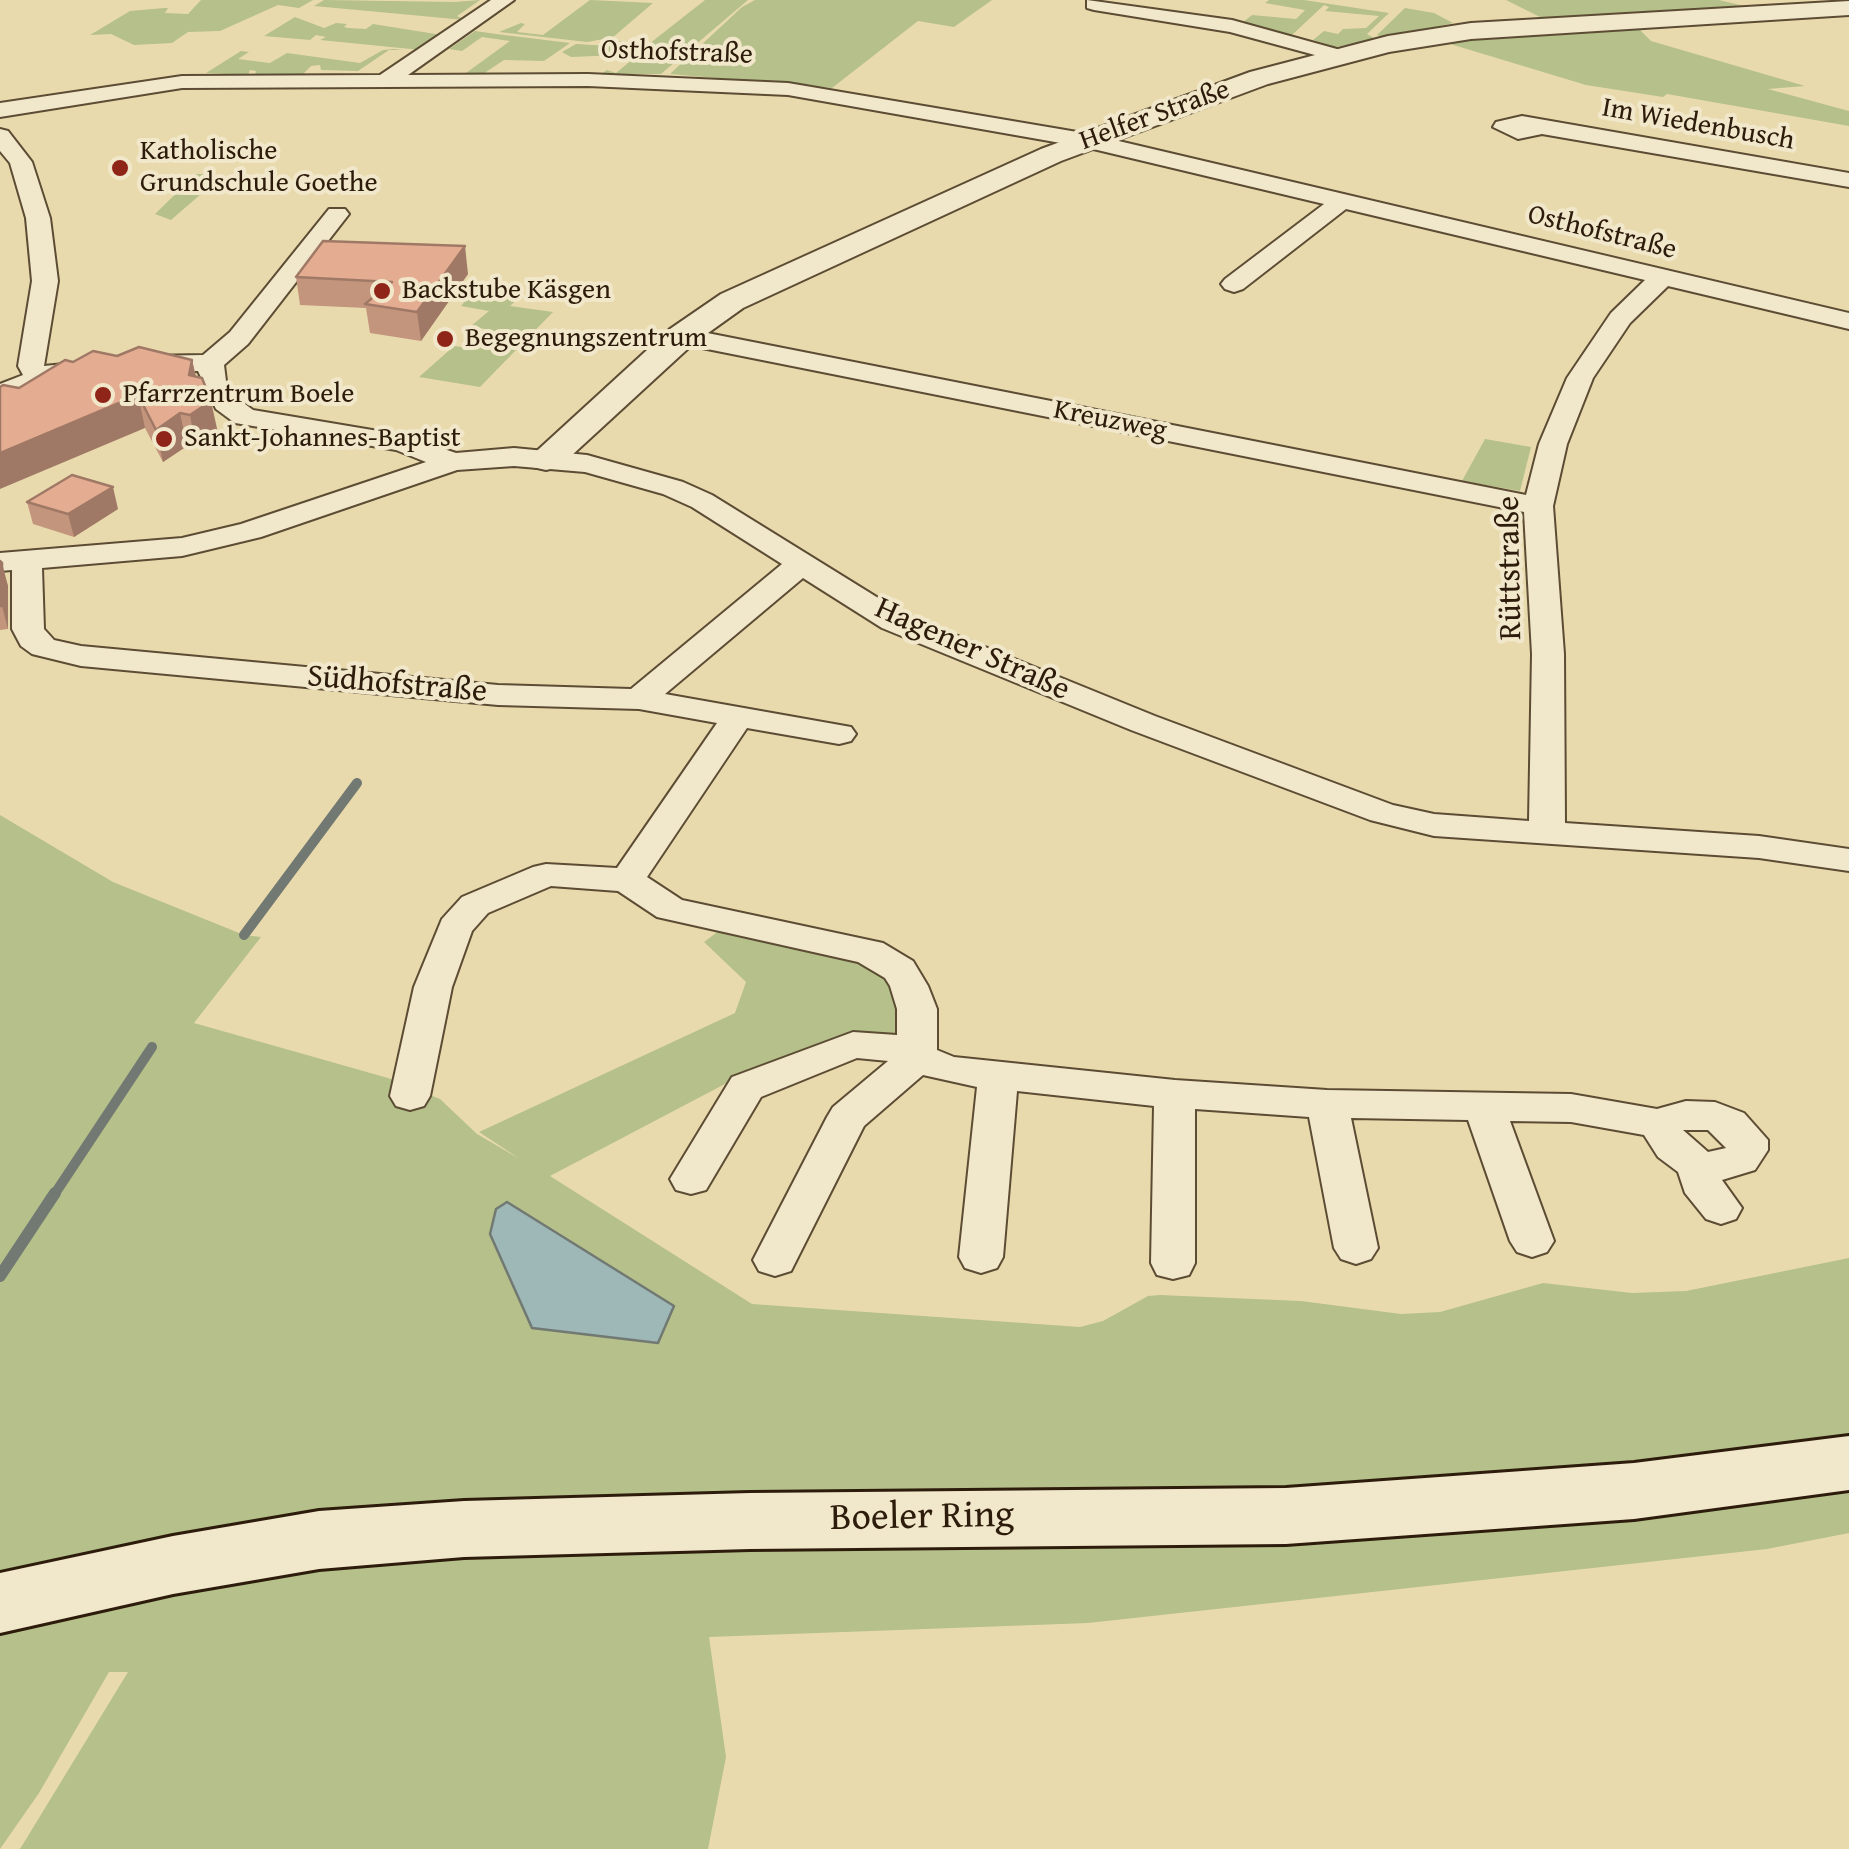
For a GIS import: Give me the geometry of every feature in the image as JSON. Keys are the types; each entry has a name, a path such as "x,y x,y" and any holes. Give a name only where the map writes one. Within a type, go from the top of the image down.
{"main road":[{"name":"Boeler Ring","path":"0,1603 173,1564 320,1540 464,1529 788,1520 1286,1516 1634,1491 1849,1463"}],"street":[{"path":"386,80 504,0"},
{"path":"1094,4 1232,26 1338,55"},
{"name":"Helfer Straße","path":"546,458 682,336 732,301 1089,141 1248,82 1338,55 1471,31 1849,8"},
{"name":"Osthofstraße","path":"0,110 182,82 588,80 754,86 868,101 1089,141 1849,321"},
{"name":"Im Wiedenbusch","path":"1538,128 1849,180"},
{"path":"0,136 20,162 38,218 45,281 31,366 40,378"},
{"path":"1234,284 1342,201"},
{"path":"0,393 40,378 108,366 210,363 238,338 337,214"},
{"name":"Rüttstraße","path":"1547,833 1548,654 1538,506 1553,444 1580,378 1620,318 1660,278"},
{"name":"Kreuzweg","path":"682,336 1538,506"},
{"path":"210,363 212,380 226,403 245,416 402,443 453,462"},
{"name":"Hagener Straße","path":"9,554 182,547 250,531 453,462 546,458 624,473 673,488 702,501 893,621 1382,813 1434,825 1759,847 1849,860"},
{"name":"Südhofstraße","path":"9,554 32,639 43,647 81,656 498,695 639,699"},
{"path":"639,699 801,564"},
{"path":"639,699 839,734"},
{"path":"627,880 739,715"},
{"path":"410,1096 433,986 455,926 475,905 546,874 627,880 670,909 870,952 890,962 909,986 917,1009 917,1058 848,1116 775,1260"},
{"path":"692,1178 746,1087 763,1077 853,1045 887,1046 949,1070 1175,1094 1327,1104 1571,1108 1657,1123 1686,1114 1715,1116 1729,1122 1747,1140 1747,1150 1740,1160 1714,1167 1698,1166 1673,1148 1657,1123"},
{"path":"981,1256 998,1077"},
{"path":"1172,1263 1175,1094"},
{"path":"1327,1104 1356,1248"},
{"path":"1484,1107 1532,1241"},
{"path":"1698,1166 1700,1182 1721,1208"}],"green space":[{"path":"201,0 313,0 299,8 278,5 220,31 188,32 172,43 134,45 111,34 90,35 130,11 168,8 165,13 188,14"},
{"path":"324,0 480,0 457,16 465,20 314,6"},
{"path":"590,0 653,3 605,44 599,43 604,39 587,42 499,32 521,23 525,24 517,32 543,35"},
{"path":"705,0 748,0 661,74 601,74 607,70 616,73 633,59 620,55 571,57 562,52 576,44 649,44"},
{"path":"755,0 992,0 954,27 918,21 832,88 670,74 742,7"},
{"path":"1304,0 1389,13 1367,34 1377,40 1335,47 1313,40 1324,31 1338,34 1343,29 1366,28 1379,16 1325,11 1329,7 1324,5 1292,35 1242,23 1252,15 1296,19 1305,10 1265,3"},
{"path":"1506,0 1719,0 1744,6 1546,20"},
{"path":"1405,8 1434,13 1453,23 1384,39 1377,35"},
{"path":"295,17 324,28 336,23 366,29 373,24 442,35 421,50 320,40 326,37 316,35 310,40 264,36"},
{"path":"1630,20 1651,41 1805,86 1768,89 1849,111 1849,126 1667,94 1663,97 1586,85 1427,37"},
{"path":"475,31 570,43 544,61 504,60 483,74 447,75 466,73 510,41 482,37 462,51 449,49"},
{"path":"394,49 403,50 389,50 358,71 321,70 320,65 311,66 302,75 255,75 256,71 250,70 248,75 206,73 241,51 249,52 238,59 270,63 287,53 360,63 383,50"},
{"path":"196,174 223,175 171,220 155,214"},
{"path":"469,296 502,302 507,297 519,298 510,306 553,312 480,387 419,377 454,346 469,348 489,330 471,326 489,311 461,306"},
{"path":"1485,439 1531,447 1520,491 1462,481"},
{"path":"0,815 113,882 244,935 261,937 194,1023 388,1078 440,1099 477,1134 520,1159 479,1132 735,1013 746,982 704,942 720,930 780,946 842,953 885,974 899,994 899,1035 742,1075 550,1176 752,1304 1080,1327 1103,1321 1148,1296 1160,1295 1301,1301 1401,1314 1440,1312 1543,1283 1632,1293 1686,1291 1849,1258 1849,1533 1767,1549 1088,1623 709,1637 726,1757 708,1849 20,1849 128,1672 109,1672 39,1793 0,1849"}],"water":[{"path":"507,1202 674,1306 658,1343 532,1328 490,1234 496,1209"}],"building":[{"path":"323,241 465,246 417,312 365,304 392,282 296,277"},
{"path":"139,347 192,360 189,375 202,378 211,401 190,415 180,413 156,430 138,395 0,453 0,387 19,388 65,360 73,362 93,351 117,356"},
{"path":"72,475 113,487 68,514 27,502"},
{"path":"2,563 2,606 0,606"}],"waterway":[{"path":"244,935 357,783"},
{"path":"54,1195 152,1047"},
{"path":"0,1276 55,1193"}],"place":[{"name":"Katholische Grundschule Goethe","path":"120,168"},
{"name":"Backstube Käsgen","path":"382,291"},
{"name":"Begegnungszentrum","path":"445,339"},
{"name":"Pfarrzentrum Boele","path":"103,395"},
{"name":"Sankt-Johannes-Baptist","path":"164,439"}]}
